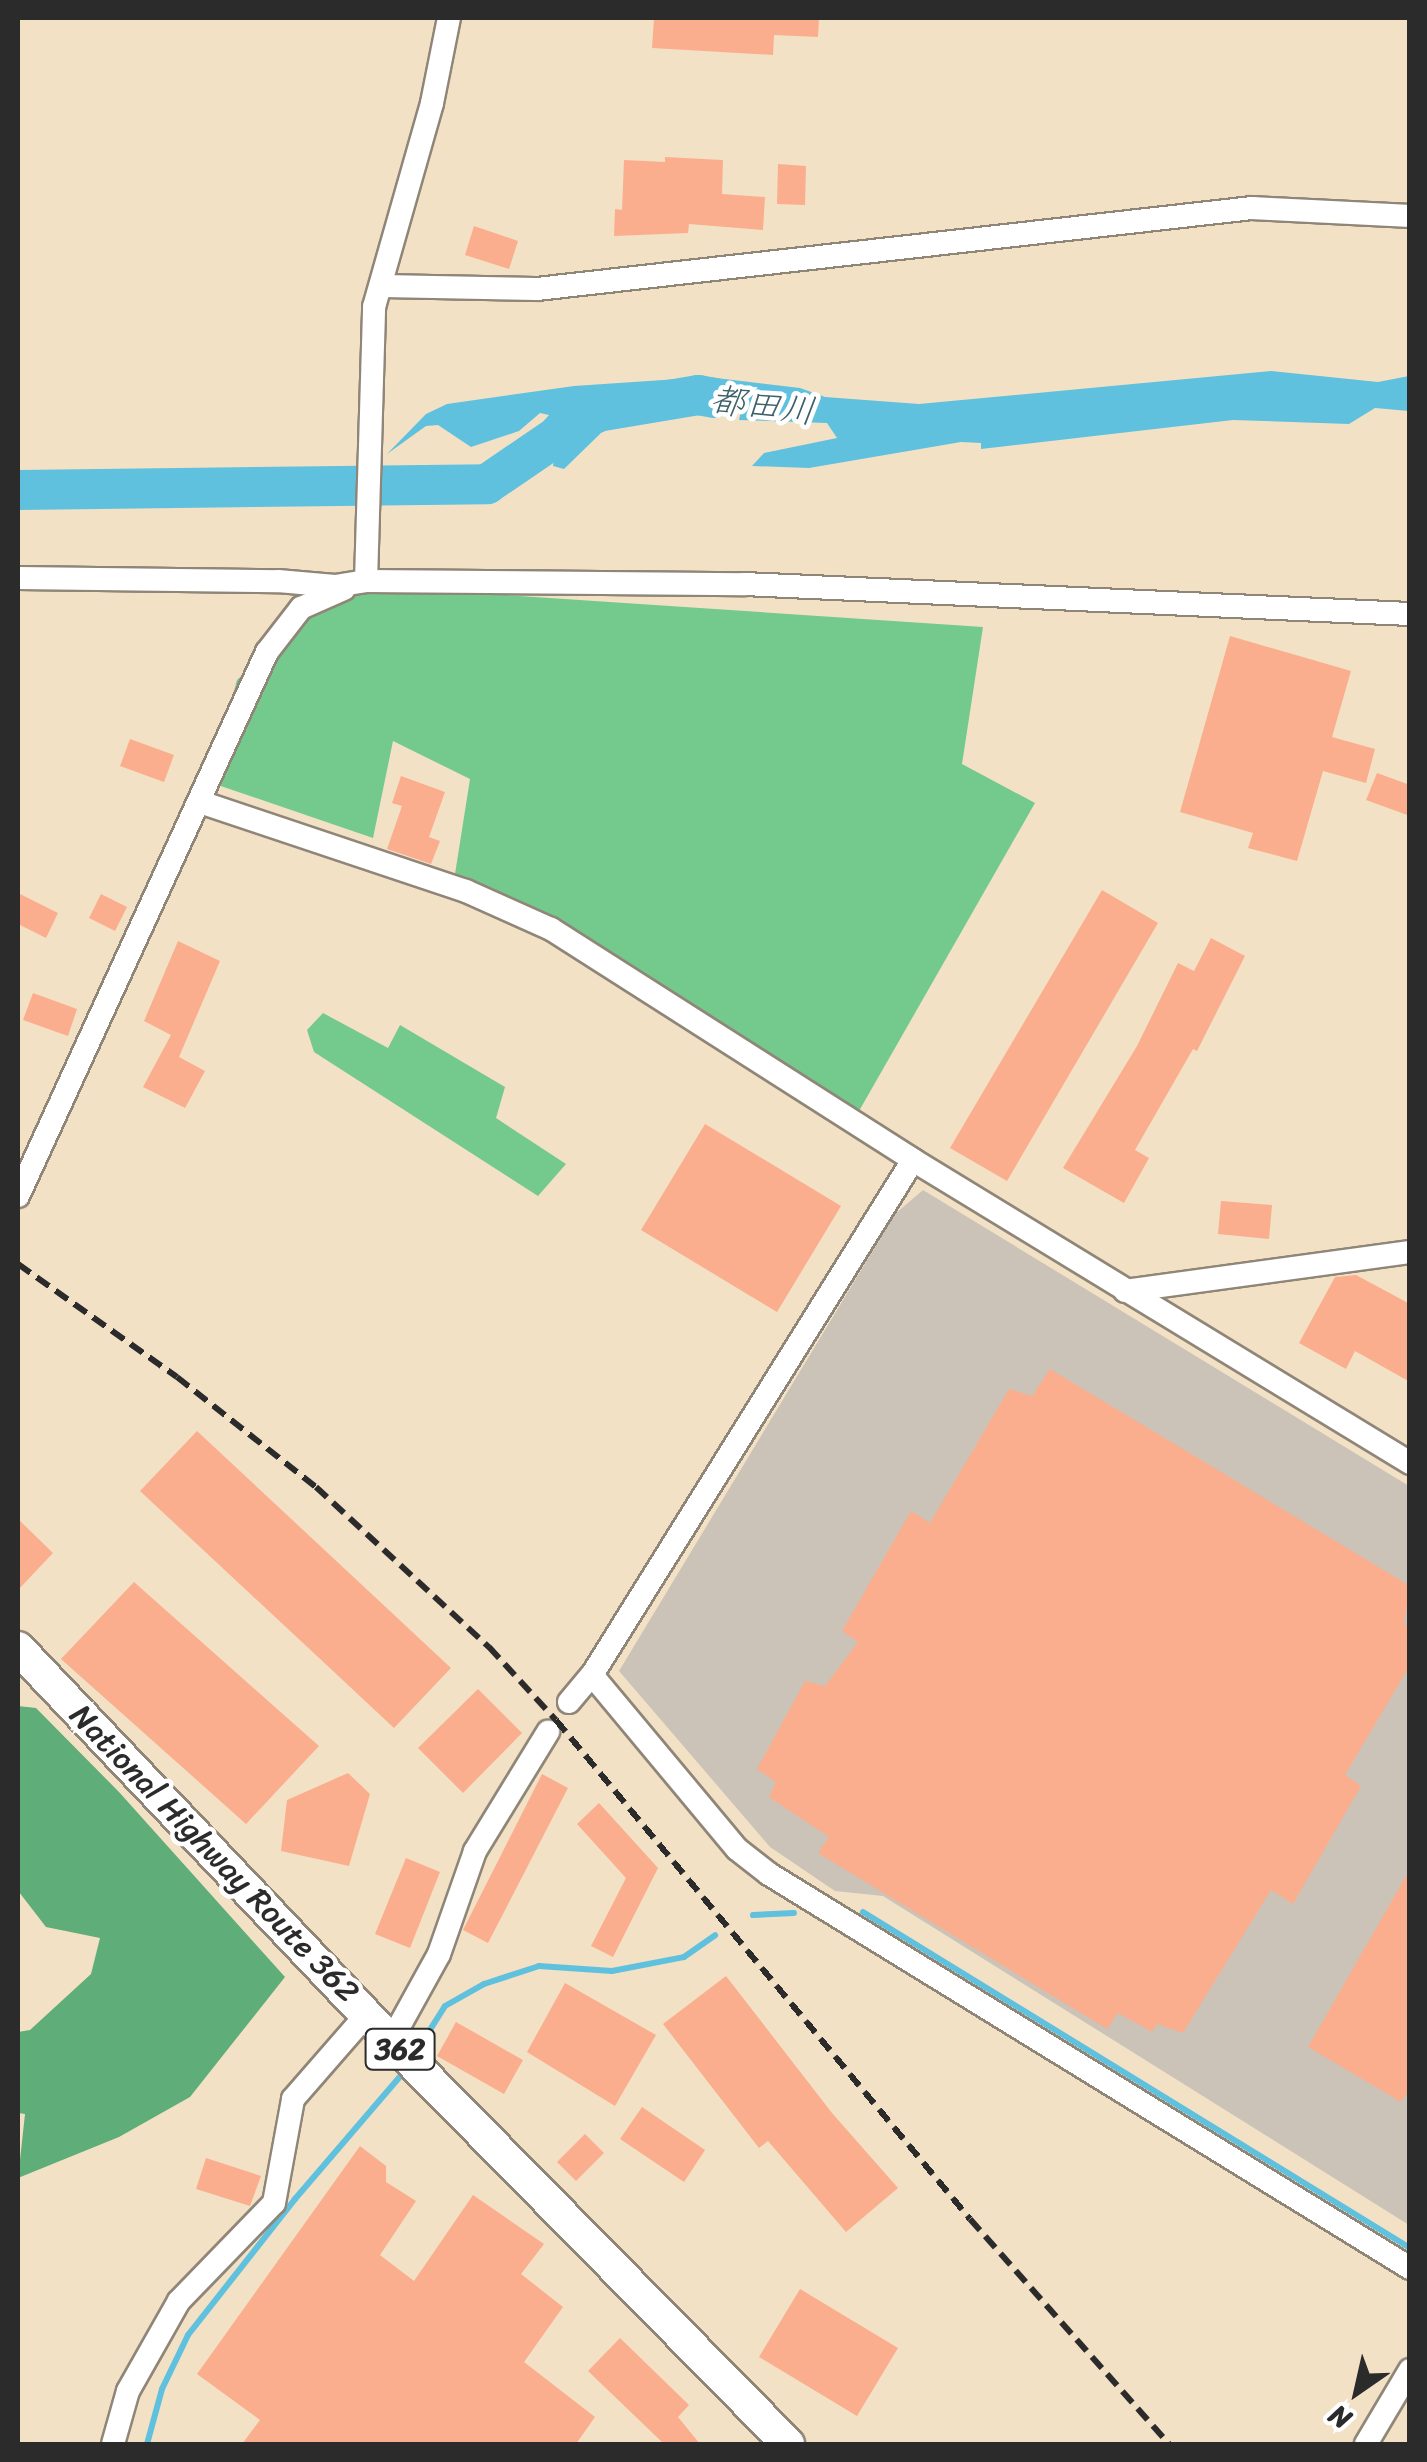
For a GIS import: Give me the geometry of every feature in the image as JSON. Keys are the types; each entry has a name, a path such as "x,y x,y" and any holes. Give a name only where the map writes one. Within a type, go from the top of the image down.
{"highway":[{"name":"National Highway Route 362","path":"21,1658 788,2444"}],"street":[{"path":"366,582 378,296 432,103 448,18"},
{"path":"378,296 537,289 1252,208 1410,216"},
{"path":"18,578 278,581 336,586 366,582 744,584 1410,614"},
{"path":"18,1196 266,652 301,608 366,582"},
{"path":"200,802 466,891 551,929 912,1160 1410,1463"},
{"path":"569,1702 592,1675 912,1160"},
{"path":"1125,1291 1410,1252"},
{"path":"592,1675 737,1848 769,1874 1410,2268"},
{"path":"391,2040 439,1954 475,1851 548,1732"},
{"path":"113,2444 128,2391 178,2301 274,2203 294,2100 368,2014"},
{"path":"1366,2444 1410,2370"}],"shaded area":[{"path":"923,1190 1409,1486 1409,2225 883,1896 835,1891 770,1847 619,1671 895,1214"}],"green space":[{"path":"355,585 983,627 962,764 1035,803 859,1111 455,874 470,779 393,741 373,838 209,782 237,680 299,624"},
{"path":"323,1013 388,1048 400,1025 505,1087 496,1118 566,1164 538,1196 314,1052 307,1030"},
{"path":"18,1706 36,1708 119,1792 285,1977 190,2097 119,2137 18,2178 25,2114 18,2113 18,2032 30,2030 91,1974 100,1938 46,1927 19,1892"}],"water":[{"path":"1271,371 1378,382 1409,376 1409,411 1375,408 1349,424 1233,420 981,449 981,443 961,442 809,468 752,466 764,453 837,438 827,423 739,420 741,411 701,400 632,402 642,413 601,433 564,469 553,466 554,460 580,432 534,432 549,415 540,413 519,431 471,447 438,425 426,426 387,454 426,414 447,404 574,386 708,377 800,388 825,397 919,404"}],"building":[{"path":"654,18 819,18 818,37 774,35 773,55 652,48"},
{"path":"665,157 723,160 722,194 765,197 763,230 689,224 688,233 614,236 615,209 622,210 624,160 665,162"},
{"path":"778,164 806,166 805,205 777,204"},
{"path":"474,226 518,241 509,269 465,255"},
{"path":"1230,636 1351,671 1332,737 1375,749 1366,783 1323,771 1297,861 1248,848 1253,833 1180,812"},
{"path":"130,739 174,755 164,782 120,766"},
{"path":"1377,773 1410,785 1410,816 1366,800"},
{"path":"401,776 445,792 429,837 440,841 431,864 387,849 402,806 392,803"},
{"path":"1102,890 1158,923 1007,1181 950,1148"},
{"path":"18,893 58,913 46,938 18,924"},
{"path":"101,894 127,907 115,931 89,918"},
{"path":"1211,938 1245,956 1197,1051 1193,1049 1135,1150 1149,1158 1124,1203 1063,1168 1137,1046 1178,963 1194,971"},
{"path":"178,941 220,961 179,1057 205,1071 185,1108 143,1087 171,1035 144,1021"},
{"path":"33,993 77,1009 68,1036 23,1020"},
{"path":"705,1124 841,1206 777,1312 641,1230"},
{"path":"1221,1201 1272,1205 1269,1239 1218,1234"},
{"path":"1356,1275 1410,1304 1410,1382 1355,1351 1346,1369 1299,1343 1335,1277"},
{"path":"1050,1369 1410,1586 1404,1624 1410,1628 1410,1665 1345,1775 1361,1786 1293,1904 1271,1890 1183,2033 1157,2024 1152,2032 1118,2013 1107,2029 818,1853 829,1837 769,1797 776,1782 757,1769 805,1681 825,1686 858,1642 842,1631 911,1511 930,1523 1009,1389 1032,1396"},
{"path":"197,1431 451,1668 394,1728 140,1491"},
{"path":"18,1519 53,1553 18,1590"},
{"path":"134,1582 319,1746 246,1824 61,1659"},
{"path":"478,1689 522,1733 463,1793 418,1748"},
{"path":"348,1773 370,1794 349,1866 281,1851 287,1800"},
{"path":"542,1774 568,1788 488,1943 463,1930"},
{"path":"599,1803 658,1868 613,1957 591,1946 626,1878 577,1824"},
{"path":"406,1858 440,1872 410,1948 375,1934"},
{"path":"1410,1869 1410,2089 1401,2102 1308,2047"},
{"path":"726,1976 832,2113 898,2188 846,2232 768,2141 759,2148 663,2024"},
{"path":"565,1983 656,2035 615,2106 527,2052"},
{"path":"456,2022 523,2060 504,2094 437,2056"},
{"path":"642,2107 705,2150 684,2182 620,2139"},
{"path":"585,2134 604,2153 576,2181 557,2162"},
{"path":"360,2146 386,2166 386,2182 416,2201 380,2255 414,2281 473,2195 544,2244 521,2274 563,2307 524,2362 595,2417 576,2444 242,2444 260,2420 197,2374"},
{"path":"206,2158 261,2176 250,2206 196,2189"},
{"path":"800,2289 898,2348 857,2416 759,2357"},
{"path":"620,2338 689,2405 678,2417 700,2444 664,2444 588,2371"}],"waterway":[{"name":"都田川","path":"18,490 487,484 591,413 698,395 715,398"},
{"path":"863,1912 1410,2248"},
{"path":"753,1915 794,1913"},
{"path":"416,2052 445,2006 484,1984 539,1966 612,1971 684,1957 715,1935"},
{"path":"147,2444 162,2389 188,2335 295,2199 404,2072"}],"railway":[{"path":"18,1264 177,1377 316,1487 489,1647 556,1720 970,2219 1169,2444"}]}
